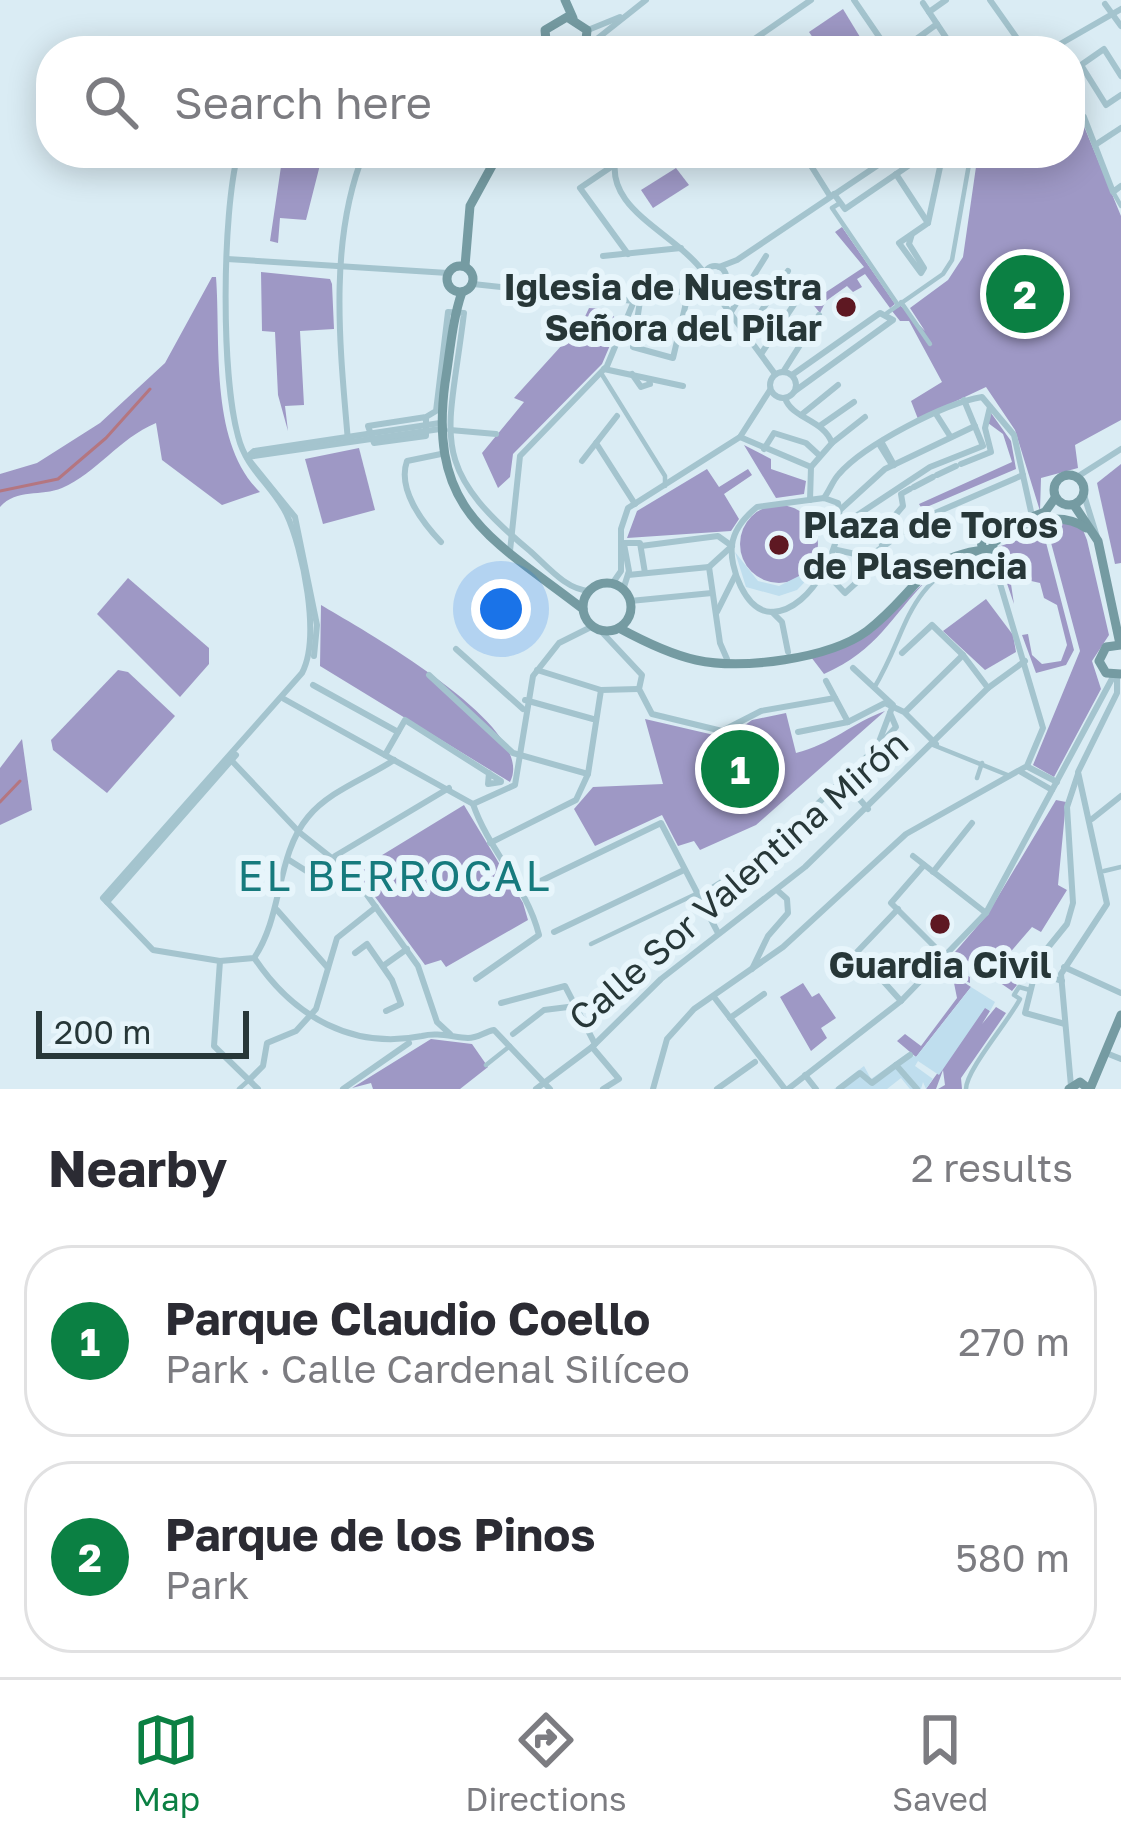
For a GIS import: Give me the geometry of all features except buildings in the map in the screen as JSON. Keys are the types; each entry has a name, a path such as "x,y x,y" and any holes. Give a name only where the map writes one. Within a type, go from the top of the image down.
{"main road":[{"path":"564,0 567,17 587,30 587,36"},
{"path":"546,36 545,30 567,17"},
{"path":"489,168 474,194 453,278 455,313 441,454 464,507 600,625 663,650 717,662 829,648 870,628 935,565 1051,507 1058,478 1081,485 1070,505 1054,519"},
{"path":"453,278 473,280"},
{"path":"453,278 473,280"},
{"path":"1055,497 1070,505 1098,541 1118,644 1099,656 1116,675"},
{"path":"600,625 692,654 727,659 788,652 832,643 861,629 921,570 1019,527 1054,519 1077,521 1090,530"},
{"path":"566,595 612,584 623,590 630,601 600,625"},
{"path":"588,593 600,625"},
{"path":"1070,1088 1088,1087 1121,1015"}],"street":[{"path":"601,36 646,0"},
{"path":"759,36 811,0"},
{"path":"854,0 879,36"},
{"path":"929,12 946,0"},
{"path":"990,0 1015,36"},
{"path":"1094,20 1109,2 1118,9 1121,26"},
{"path":"923,3 945,36"},
{"path":"587,30 633,9"},
{"path":"1070,36 1118,9"},
{"path":"920,36 937,24"},
{"path":"1085,62 1104,49 1121,76"},
{"path":"1085,71 1106,105 1121,95"},
{"path":"1085,120 1121,206"},
{"path":"1095,145 1121,128"},
{"path":"230,759 302,673 311,652 310,614 289,522 254,455 242,446 232,397 227,259 236,168"},
{"path":"347,439 340,267 344,222 360,168"},
{"path":"608,168 580,188 628,254"},
{"path":"615,168 619,194 633,212 685,248 761,355 795,391"},
{"path":"812,168 845,209 905,168"},
{"path":"473,280 637,301 683,292 872,168"},
{"path":"912,234 909,244 924,268 921,273 899,245 912,234 928,224 940,168"},
{"path":"783,374 944,274 952,260 968,168"},
{"path":"896,174 928,224"},
{"path":"840,202 832,208 930,344"},
{"path":"603,256 685,248"},
{"path":"731,312 766,256"},
{"path":"227,259 453,278"},
{"path":"721,298 725,275 737,260"},
{"path":"719,267 725,275"},
{"path":"746,334 788,271"},
{"path":"695,286 722,285"},
{"path":"761,355 802,291"},
{"path":"637,301 633,347 673,358 686,303 683,292"},
{"path":"510,550 520,456 602,371 637,301"},
{"path":"455,313 448,312 436,411 426,424 427,436 374,443 368,427 426,424 496,434"},
{"path":"775,396 795,391 890,326 887,313"},
{"path":"612,584 621,571 621,529 635,504 740,437 775,396 819,315"},
{"path":"602,371 683,386"},
{"path":"602,371 665,476 665,486"},
{"path":"801,415 838,385"},
{"path":"775,396 821,425 832,442"},
{"path":"828,498 838,475 880,444 964,400 982,397 1013,435 1032,516"},
{"path":"828,498 841,515 854,518 877,499 983,446 964,400"},
{"path":"821,425 854,402"},
{"path":"882,547 881,532 903,506 901,494 932,472 991,452 985,428 990,406"},
{"path":"936,414 950,436"},
{"path":"582,460 616,416"},
{"path":"810,500 811,467 818,454 865,417"},
{"path":"772,612 789,605 825,572 837,550 841,515 856,492 893,465 975,426"},
{"path":"443,427 466,492 571,586 588,593"},
{"path":"764,449 774,433 782,432 818,454"},
{"path":"254,455 371,435"},
{"path":"740,437 811,467"},
{"path":"596,443 635,504"},
{"path":"880,444 893,465"},
{"path":"1098,541 1081,485 1121,449"},
{"path":"920,451 932,472"},
{"path":"441,454 405,464 407,494 441,542"},
{"path":"254,455 260,473 295,517 317,625 311,664 105,900 153,950 220,961 254,958"},
{"path":"837,550 869,557 919,520 1023,475"},
{"path":"864,485 877,499"},
{"path":"744,591 732,546 737,530 757,507 856,492"},
{"path":"621,529 628,575 623,590"},
{"path":"624,542 641,546 718,536 732,546"},
{"path":"653,1089 668,1040 680,1022 751,973 866,876 907,834 1024,769 1043,728 987,543 927,583 902,621 898,646 874,688"},
{"path":"641,546 645,573"},
{"path":"628,575 709,567 732,546"},
{"path":"709,567 727,659"},
{"path":"715,615 736,572"},
{"path":"825,572 845,593 868,572"},
{"path":"730,590 735,586 744,591 782,622"},
{"path":"630,601 712,593"},
{"path":"788,652 782,622 789,605"},
{"path":"473,804 515,785 524,705 537,670 600,625 642,676 640,689 652,714 722,731 760,711 835,698"},
{"path":"902,653 932,625 988,688"},
{"path":"455,649 524,705 592,719"},
{"path":"904,712 963,655"},
{"name":"Calle Sor Valentina Mirón","path":"543,1087 718,933 777,890 868,809 988,688 1025,661"},
{"path":"853,668 892,709"},
{"path":"537,670 601,690 640,689"},
{"path":"429,675 519,755 588,774"},
{"path":"714,997 788,1087 901,1000 986,913 1116,675"},
{"path":"1066,1024 1025,1013 1032,972 1067,924 1073,903 1067,807 1078,772 1117,694 1116,675"},
{"path":"826,681 848,722"},
{"path":"313,685 398,732"},
{"path":"490,843 576,800 588,774 592,719 601,690"},
{"path":"284,699 473,804 490,843 522,890 538,939 476,979"},
{"path":"798,731 848,722 885,703 904,712 934,744 1010,776"},
{"path":"591,944 697,896 764,855 881,742 892,709"},
{"path":"385,754 404,720 489,773"},
{"path":"230,759 299,832 334,856 377,907 428,986 434,1029"},
{"path":"254,958 277,910 304,821 317,807 394,760"},
{"path":"976,778 982,763"},
{"path":"1024,769 1054,786"},
{"path":"1070,1088 1064,967 1104,914 1104,871 1078,772"},
{"path":"842,780 868,809"},
{"path":"334,856 449,788"},
{"path":"1092,819 1121,796"},
{"path":"287,819 304,821"},
{"path":"304,821 309,836"},
{"path":"522,890 661,824 718,933"},
{"path":"933,872 972,824"},
{"path":"913,856 986,913"},
{"path":"289,860 308,872 313,884"},
{"path":"901,1000 856,952 924,865"},
{"path":"1104,871 1121,868"},
{"path":"554,932 684,870"},
{"path":"751,973 768,936 788,913 789,903 777,890"},
{"path":"895,906 946,958"},
{"path":"239,1089 262,1066 267,1043 292,1034 308,1017 343,930 377,907"},
{"path":"277,910 328,968"},
{"path":"355,953 367,944 401,998 399,1007 386,1011"},
{"path":"383,966 407,949"},
{"path":"254,958 308,1017 392,1042 416,1038"},
{"path":"220,961 214,1046 258,1089"},
{"path":"1064,967 1121,993"},
{"path":"1032,972 1062,981"},
{"path":"501,1003 565,986 594,1045 619,1079 603,1089"},
{"path":"966,1089 977,1059 995,1044 1020,999 1014,995 1019,987 1030,990"},
{"path":"730,1018 764,994"},
{"path":"513,1034 544,1010 576,1006"},
{"path":"343,1089 434,1029 474,1038 494,1030 543,1087"},
{"path":"392,1042 395,1055"},
{"path":"486,1064 510,1046"},
{"path":"1106,1053 1121,1059"},
{"path":"839,1089 860,1073 872,1082 910,1055"},
{"path":"717,1089 755,1062"},
{"path":"896,1065 917,1089"},
{"path":"805,1076 816,1089"}],"shaded area":[{"path":"843,9 859,36 812,36 809,32"},
{"path":"1085,129 1121,216 1121,420 1075,445 1078,468 1041,478 1040,511 1015,430 986,387 918,419 911,401 942,382 909,321 900,321 892,311 900,305 925,331 910,308 948,280 963,257 976,168 1085,168"},
{"path":"281,168 319,168 306,220 280,218 278,243 270,241"},
{"path":"676,168 689,185 653,208 641,190"},
{"path":"842,227 895,304 890,308 865,274 857,279 862,287 853,292 847,286 826,301 820,313 811,302 864,267 835,232"},
{"path":"261,272 330,279 332,284 334,329 300,331 304,405 285,406 288,431 278,395 275,332 262,331"},
{"path":"216,277 225,420 232,447 260,492 222,505 162,460 156,423 75,482 54,491 14,497 0,507 0,474 37,463 100,423 165,363"},
{"path":"589,308 605,309 620,322 602,364 513,454 510,477 498,488 482,453 524,402 514,398 582,323"},
{"path":"991,413 1011,441 1016,469 922,509 919,504 1012,462 1003,434 988,423"},
{"path":"744,445 771,459 771,469 806,481 804,494 776,498"},
{"path":"359,448 375,510 323,524 305,459"},
{"path":"1121,464 1121,563 1115,564 1097,483"},
{"path":"707,469 719,487 748,469 752,475 724,494 739,519 731,531 627,538 637,511"},
{"name":"Plaza de Toros de Plasencia","path":"779,505 807,516 818,544 807,572 779,583 751,572 740,544 751,516"},
{"path":"1067,522 1083,530 1087,540 1109,635 1092,661 1101,689 1054,777 1033,765 1080,651 1046,524"},
{"path":"1043,531 1074,650 1066,665 1036,673 1022,635 1028,634 1032,655 1042,664 1061,661 1067,645 1057,605 1044,598 1040,583 1018,578 1015,569 1009,571 1014,604 997,554 998,547"},
{"path":"735,552 758,581 779,586 805,573 820,553 830,556 797,590 779,596 746,587"},
{"path":"128,578 209,648 209,664 180,697 97,614"},
{"path":"923,584 871,644 824,674 811,657 858,638"},
{"path":"986,599 1013,635 1016,652 985,670 943,631"},
{"path":"321,605 406,657 473,708 498,735 512,760 510,782 320,666"},
{"path":"118,670 128,672 175,716 107,793 53,750 51,740"},
{"path":"885,711 756,825 700,850 694,841 678,846 662,815 595,846 574,809 593,787 663,784 645,719 727,738 752,720 786,713 796,753"},
{"path":"22,739 32,810 0,825 0,768"},
{"path":"1056,800 1066,802 1058,885 1067,890 1041,932 1032,927 995,970 1017,985 1012,991 955,952 987,915"},
{"path":"464,805 523,903 528,920 446,967 441,960 425,965 356,871"},
{"path":"954,969 970,977 970,983 956,977 971,987 916,1057 897,1041 905,1034 921,1046 957,998 954,983 940,973 951,976"},
{"path":"803,983 812,997 819,993 836,1018 821,1028 827,1038 811,1051 780,997"},
{"path":"971,987 995,1002 990,1011 985,1008 939,1075 918,1061 915,1066 933,1079 926,1089 923,1082 921,1089 910,1089 901,1078 887,1089 834,1089 864,1066 871,1079 908,1053 916,1057"},
{"path":"985,1007 990,1011 982,1024 996,1007 1006,1013 961,1078 962,1089 938,1089 945,1085 943,1070 936,1089 926,1089"},
{"path":"431,1039 472,1044 488,1067 460,1089 373,1089 371,1083 352,1088"}],"waterway":[{"path":"0,491 58,479 106,438 150,389"},
{"path":"0,802 20,781"}],"place":[{"name":"Parque de los Pinos","path":"1025,294"},
{"name":"Iglesia de Nuestra Señora del Pilar","path":"846,307"},
{"name":"Plaza de Toros de Plasencia","path":"779,545"},
{"name":"Parque Claudio Coello","path":"740,769"},
{"name":"Guardia Civil","path":"940,924"}],"district":[{"name":"EL BERROCAL","path":"395,875"}]}
